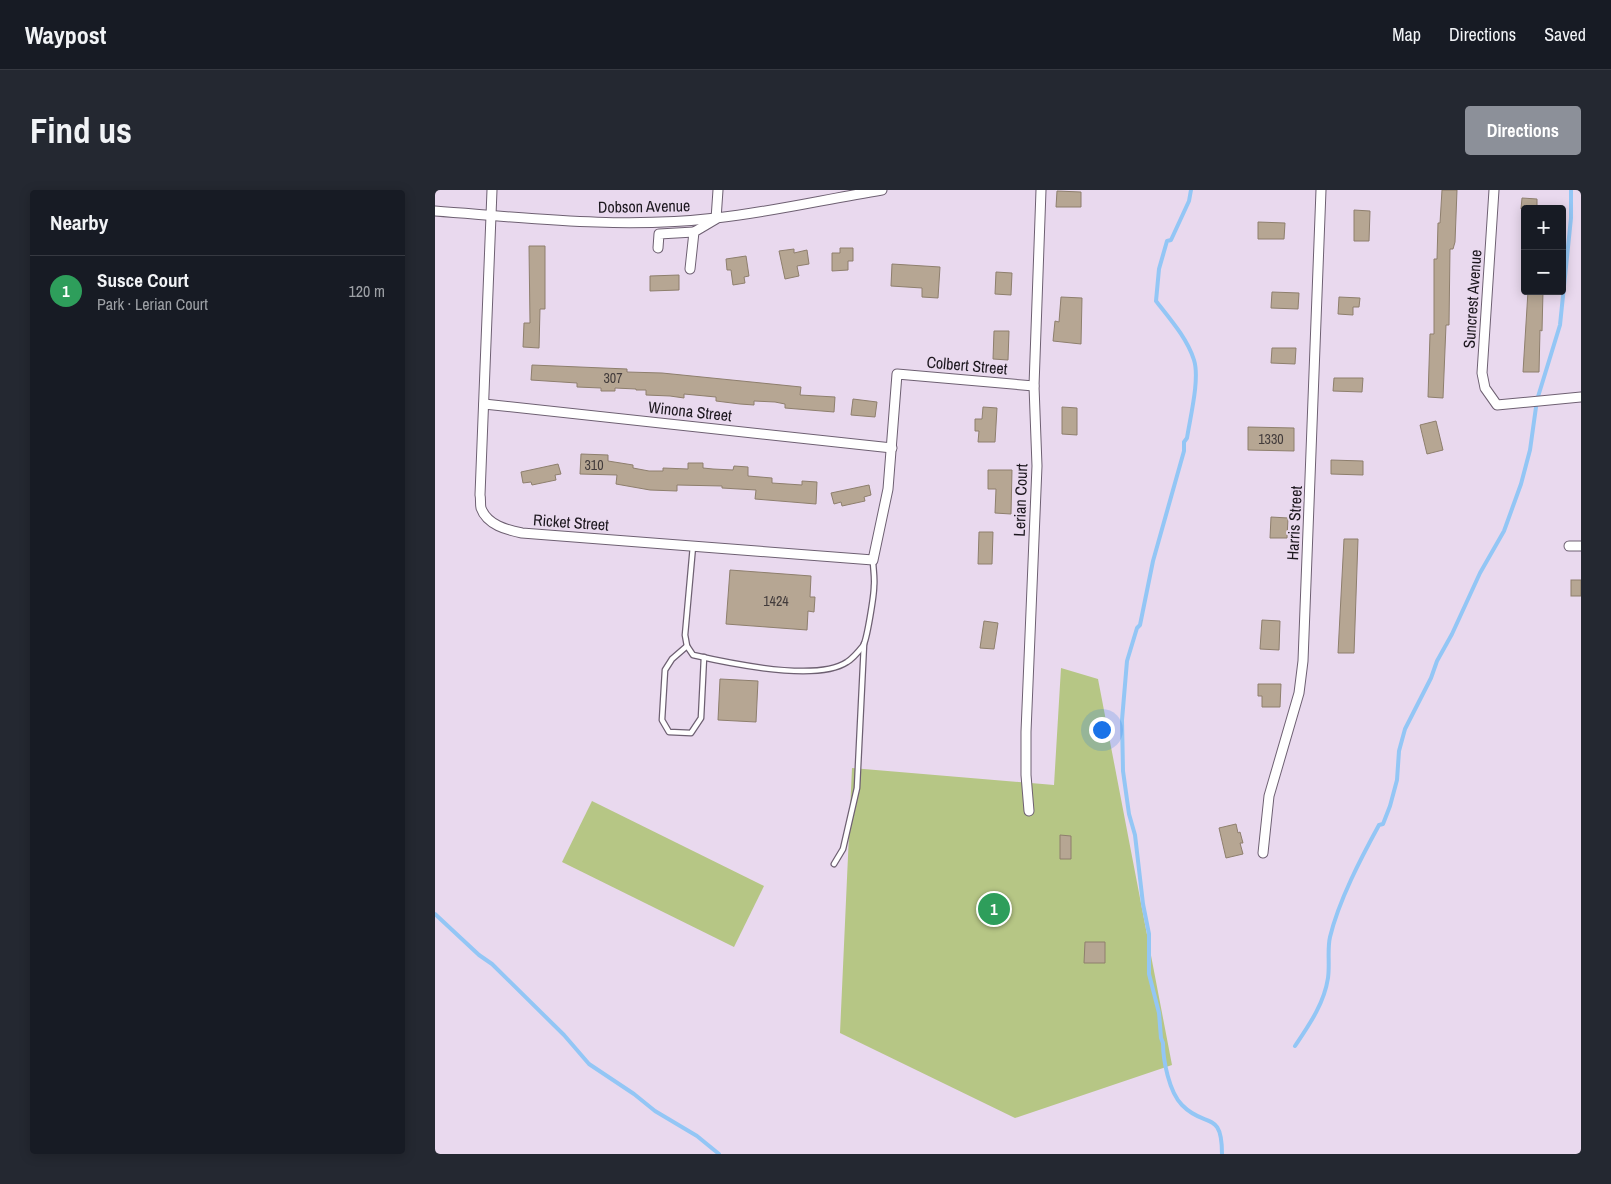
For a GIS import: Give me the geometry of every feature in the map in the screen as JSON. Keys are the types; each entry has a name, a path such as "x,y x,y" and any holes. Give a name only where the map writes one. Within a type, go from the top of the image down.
{"street":[{"name":"Ricket Street","path":"492,190 481,508 496,525 507,530 522,533 873,560"},
{"path":"658,248 659,234 694,232 715,218 717,190"},
{"name":"Dobson Avenue","path":"435,211 584,222 641,223 715,218 778,210 882,190"},
{"name":"Lerian Court","path":"1029,811 1026,775 1026,732 1037,466 1034,386 1041,190"},
{"name":"Harris Street","path":"1263,853 1269,796 1299,693 1303,661 1321,190"},
{"name":"Suncrest Avenue","path":"1494,190 1482,373 1485,388 1497,406 1581,397"},
{"path":"690,269 694,232"},
{"name":"Colbert Street","path":"892,448 897,374 1034,386"},
{"name":"Winona Street","path":"484,404 892,448"},
{"path":"873,560 884,512 892,448"},
{"path":"1569,546 1581,546"}],"lane":[{"path":"693,546 685,634 687,646 693,655 722,662 789,670 816,671 836,667 847,662 864,644"},
{"path":"834,864 843,849 857,788 864,644 874,586 873,560"},
{"path":"687,646 672,659 665,670 662,720 669,732 691,733 701,718 704,658"}],"green space":[{"path":"1061,668 1098,679 1172,1065 1015,1118 840,1033 852,768 1054,785"},
{"path":"592,801 764,886 734,947 562,862"}],"building":[{"path":"1442,190 1457,190 1455,242 1453,249 1450,249 1449,325 1446,325 1443,398 1428,397 1430,334 1434,334 1434,259 1437,259 1438,223 1440,223"},
{"path":"1057,191 1081,192 1081,207 1056,207"},
{"path":"1522,198 1537,199 1537,205 1521,205"},
{"path":"1354,210 1370,211 1369,241 1354,241"},
{"path":"1258,222 1285,223 1284,239 1258,239"},
{"path":"529,246 545,246 545,309 540,309 539,348 523,347 524,323 530,323"},
{"path":"840,248 853,248 853,261 848,261 848,270 832,271 832,253 840,253"},
{"path":"794,249 794,253 807,250 809,264 797,266 799,276 785,279 779,251"},
{"path":"746,256 749,276 744,277 745,283 733,285 731,270 727,270 726,259"},
{"path":"892,264 940,267 938,298 922,297 922,288 891,286"},
{"path":"996,272 1012,273 1011,295 995,294"},
{"path":"679,275 679,290 650,291 650,276"},
{"path":"1272,292 1299,293 1298,309 1271,308"},
{"path":"1528,295 1543,295 1539,372 1523,372"},
{"path":"1061,297 1082,298 1081,344 1053,341 1055,321 1059,322"},
{"path":"1339,297 1360,298 1359,307 1353,307 1353,315 1338,314"},
{"path":"994,331 1009,331 1008,360 993,359"},
{"path":"1272,348 1296,348 1295,364 1271,363"},
{"path":"532,365 627,369 627,372 662,373 801,387 800,395 835,397 834,412 785,408 785,404 775,402 754,401 754,405 716,401 716,397 684,394 684,398 646,395 646,390 636,389 615,388 615,391 601,391 601,388 577,387 577,383 531,380"},
{"path":"1334,378 1363,378 1362,392 1333,391"},
{"path":"853,399 877,402 875,417 851,415"},
{"path":"983,407 997,408 995,442 978,442 979,431 975,431 975,419 982,419"},
{"path":"1062,407 1077,408 1077,435 1062,434"},
{"path":"1436,421 1443,450 1427,454 1420,425"},
{"path":"1248,427 1294,428 1294,451 1248,450"},
{"path":"581,454 608,455 608,461 633,465 633,468 649,471 663,471 663,468 688,469 688,463 703,463 703,468 713,469 733,470 734,466 748,467 748,476 772,478 772,483 802,485 802,481 817,482 816,504 755,499 756,490 722,488 722,486 677,485 677,491 650,490 616,484 617,475 580,474"},
{"path":"1331,460 1363,461 1363,475 1331,474"},
{"path":"558,464 561,474 555,475 556,480 532,485 531,482 523,483 521,472"},
{"path":"988,470 1012,470 1011,514 995,513 996,489 988,489"},
{"path":"869,485 871,495 864,497 865,501 842,506 841,502 834,504 831,493"},
{"path":"1271,517 1288,518 1287,538 1270,538"},
{"path":"979,532 993,532 992,564 978,564"},
{"path":"1344,539 1358,539 1354,653 1338,653"},
{"path":"730,570 811,576 810,597 815,597 814,612 808,611 807,630 726,624"},
{"path":"1571,580 1581,580 1581,596 1571,596"},
{"path":"1262,620 1280,621 1279,650 1260,649"},
{"path":"984,621 998,623 994,649 980,648"},
{"path":"720,679 758,681 756,722 718,720"},
{"path":"1258,684 1281,684 1280,707 1262,707 1262,696 1258,696"},
{"path":"1236,824 1243,843 1240,843 1243,854 1226,858 1219,828"},
{"path":"1060,835 1071,836 1071,859 1060,859"},
{"path":"1085,942 1105,942 1105,963 1084,963"}],"waterway":[{"path":"1191,190 1189,201 1171,240 1167,241 1159,269 1156,301 1178,329 1191,352 1196,368 1195,388 1187,438 1184,442 1184,451 1153,561 1140,625 1137,628 1127,661 1122,720 1123,771 1129,814 1135,835 1143,904 1149,934 1149,974 1159,1013 1164,1058 1170,1084 1182,1105 1190,1112 1215,1125 1219,1131 1222,1154"},
{"path":"1295,1046 1315,1014 1326,988 1330,937 1339,909 1358,865 1379,825 1383,824 1390,806 1397,780 1399,751 1405,729 1480,573 1504,531 1521,484 1530,450 1537,400 1560,325 1571,218 1571,190"},
{"path":"435,914 479,955 492,964 564,1035 589,1064 634,1094 655,1111 697,1136 719,1154"}],"place":[{"name":"Susce Court","path":"994,909"}]}
